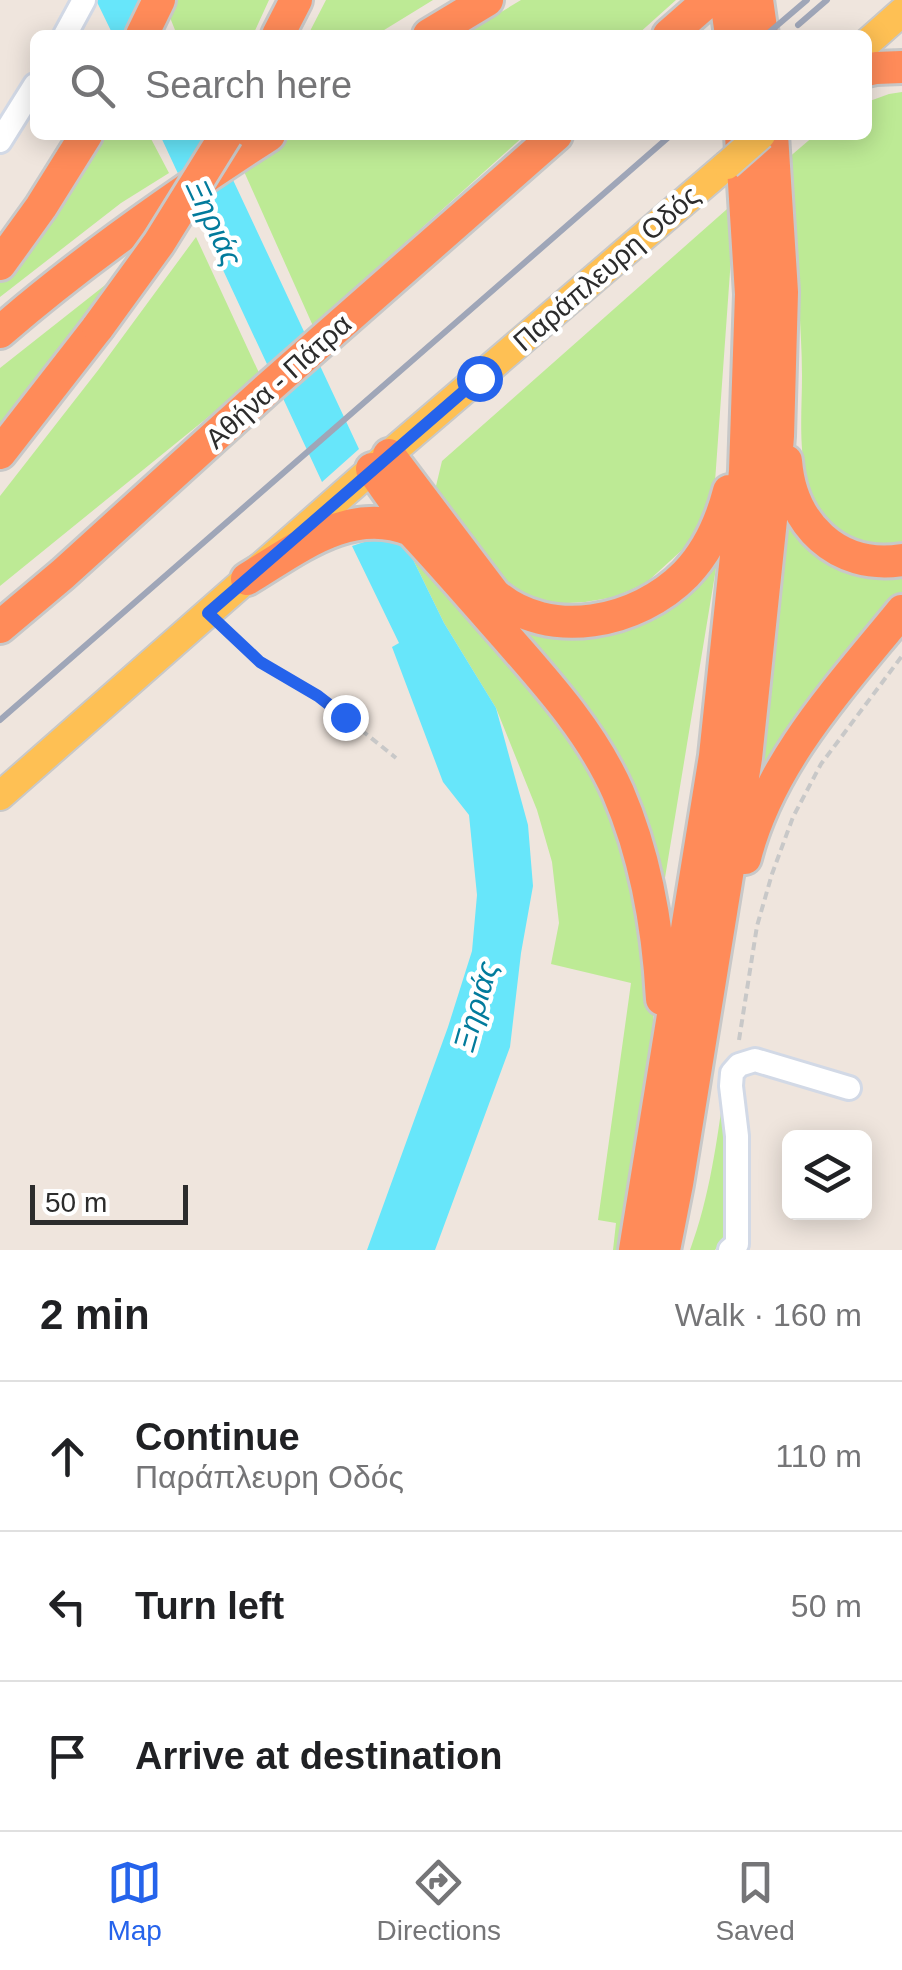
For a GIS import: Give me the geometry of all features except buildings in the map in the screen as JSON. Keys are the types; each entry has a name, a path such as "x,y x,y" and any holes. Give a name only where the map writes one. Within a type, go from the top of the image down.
{"highway":[{"path":"144,30 159,0"},
{"path":"281,30 296,0"},
{"path":"437,30 487,0"},
{"path":"675,30 708,0"},
{"path":"726,0 730,30"},
{"path":"757,0 761,30"},
{"path":"872,69 902,67"},
{"path":"0,264 83,140"},
{"path":"0,332 53,286 248,140"},
{"path":"0,453 160,243 249,140"},
{"name":"Αθήνα - Πάτρα","path":"0,626 550,140"},
{"path":"381,462 494,594 508,606 533,616 582,621 620,615 655,598 685,576 719,525 782,292 772,140"},
{"path":"734,150 765,357 794,499 819,537 838,551 863,560 902,560"},
{"path":"664,1250 746,758 776,470 765,357"},
{"path":"635,1250 715,756 745,471 765,357"},
{"path":"381,462 426,546"},
{"path":"247,579 340,528 383,521 411,530 568,711 596,750 632,826 655,921 663,1008 647,1178"},
{"path":"700,1037 747,847 766,802 810,724 902,611"}],"main road":[{"path":"872,39 902,12"},
{"name":"Παράπλευρη Οδός","path":"0,796 734,150"}],"street":[{"path":"67,30 84,1"},
{"path":"0,142 30,94"},
{"path":"740,1248 738,1136 732,1073 739,1065 755,1060 849,1088"}],"path":[{"path":"208,613 260,662 318,696 396,758"},
{"path":"739,1065 757,926 793,817 821,764 902,656"}],"green space":[{"path":"170,0 269,0 255,30 175,30 167,10"},
{"path":"326,0 433,0 384,30 311,30"},
{"path":"521,0 676,0 643,30 471,30"},
{"path":"902,92 902,545 876,546 843,534 824,517 806,475 799,299 787,159 809,140 872,140 872,100"},
{"path":"97,140 152,140 169,173 121,203 0,297 0,282"},
{"path":"288,140 519,140 313,326 242,167"},
{"path":"735,202 715,482 708,509 693,540 646,583 615,597 551,604 517,593 495,579 440,508 436,486 442,461"},
{"path":"196,237 260,375 0,586 0,496"},
{"path":"109,282 34,385 0,427 0,368"},
{"path":"789,520 902,573 902,592 830,679 746,811"},
{"path":"405,543 558,718 602,790 634,875 654,1008 624,1250 613,1250 616,1223 598,1220 631,983 551,964 559,923 552,862 537,810 496,708 444,623"},
{"path":"718,556 661,902 526,638 529,629 569,635"},
{"path":"725,1084 729,1228 715,1250 690,1250 708,1189"}],"water":[{"path":"96,0 149,0 164,30 111,30"},
{"name":"Ξηριάς","path":"162,140 214,140 359,449 322,482"},
{"name":"Ξηριάς","path":"376,538 405,543 444,623 496,708 528,825 533,886 510,1047 435,1250 367,1250 472,951 477,895 469,815 443,782 392,647 399,643 352,546"}],"railway":[{"path":"772,30 807,0"},
{"path":"798,25 827,0"},
{"path":"0,720 665,140"}],"route":[{"path":"345,717 294,680 260,662 208,613 479,378"}]}
